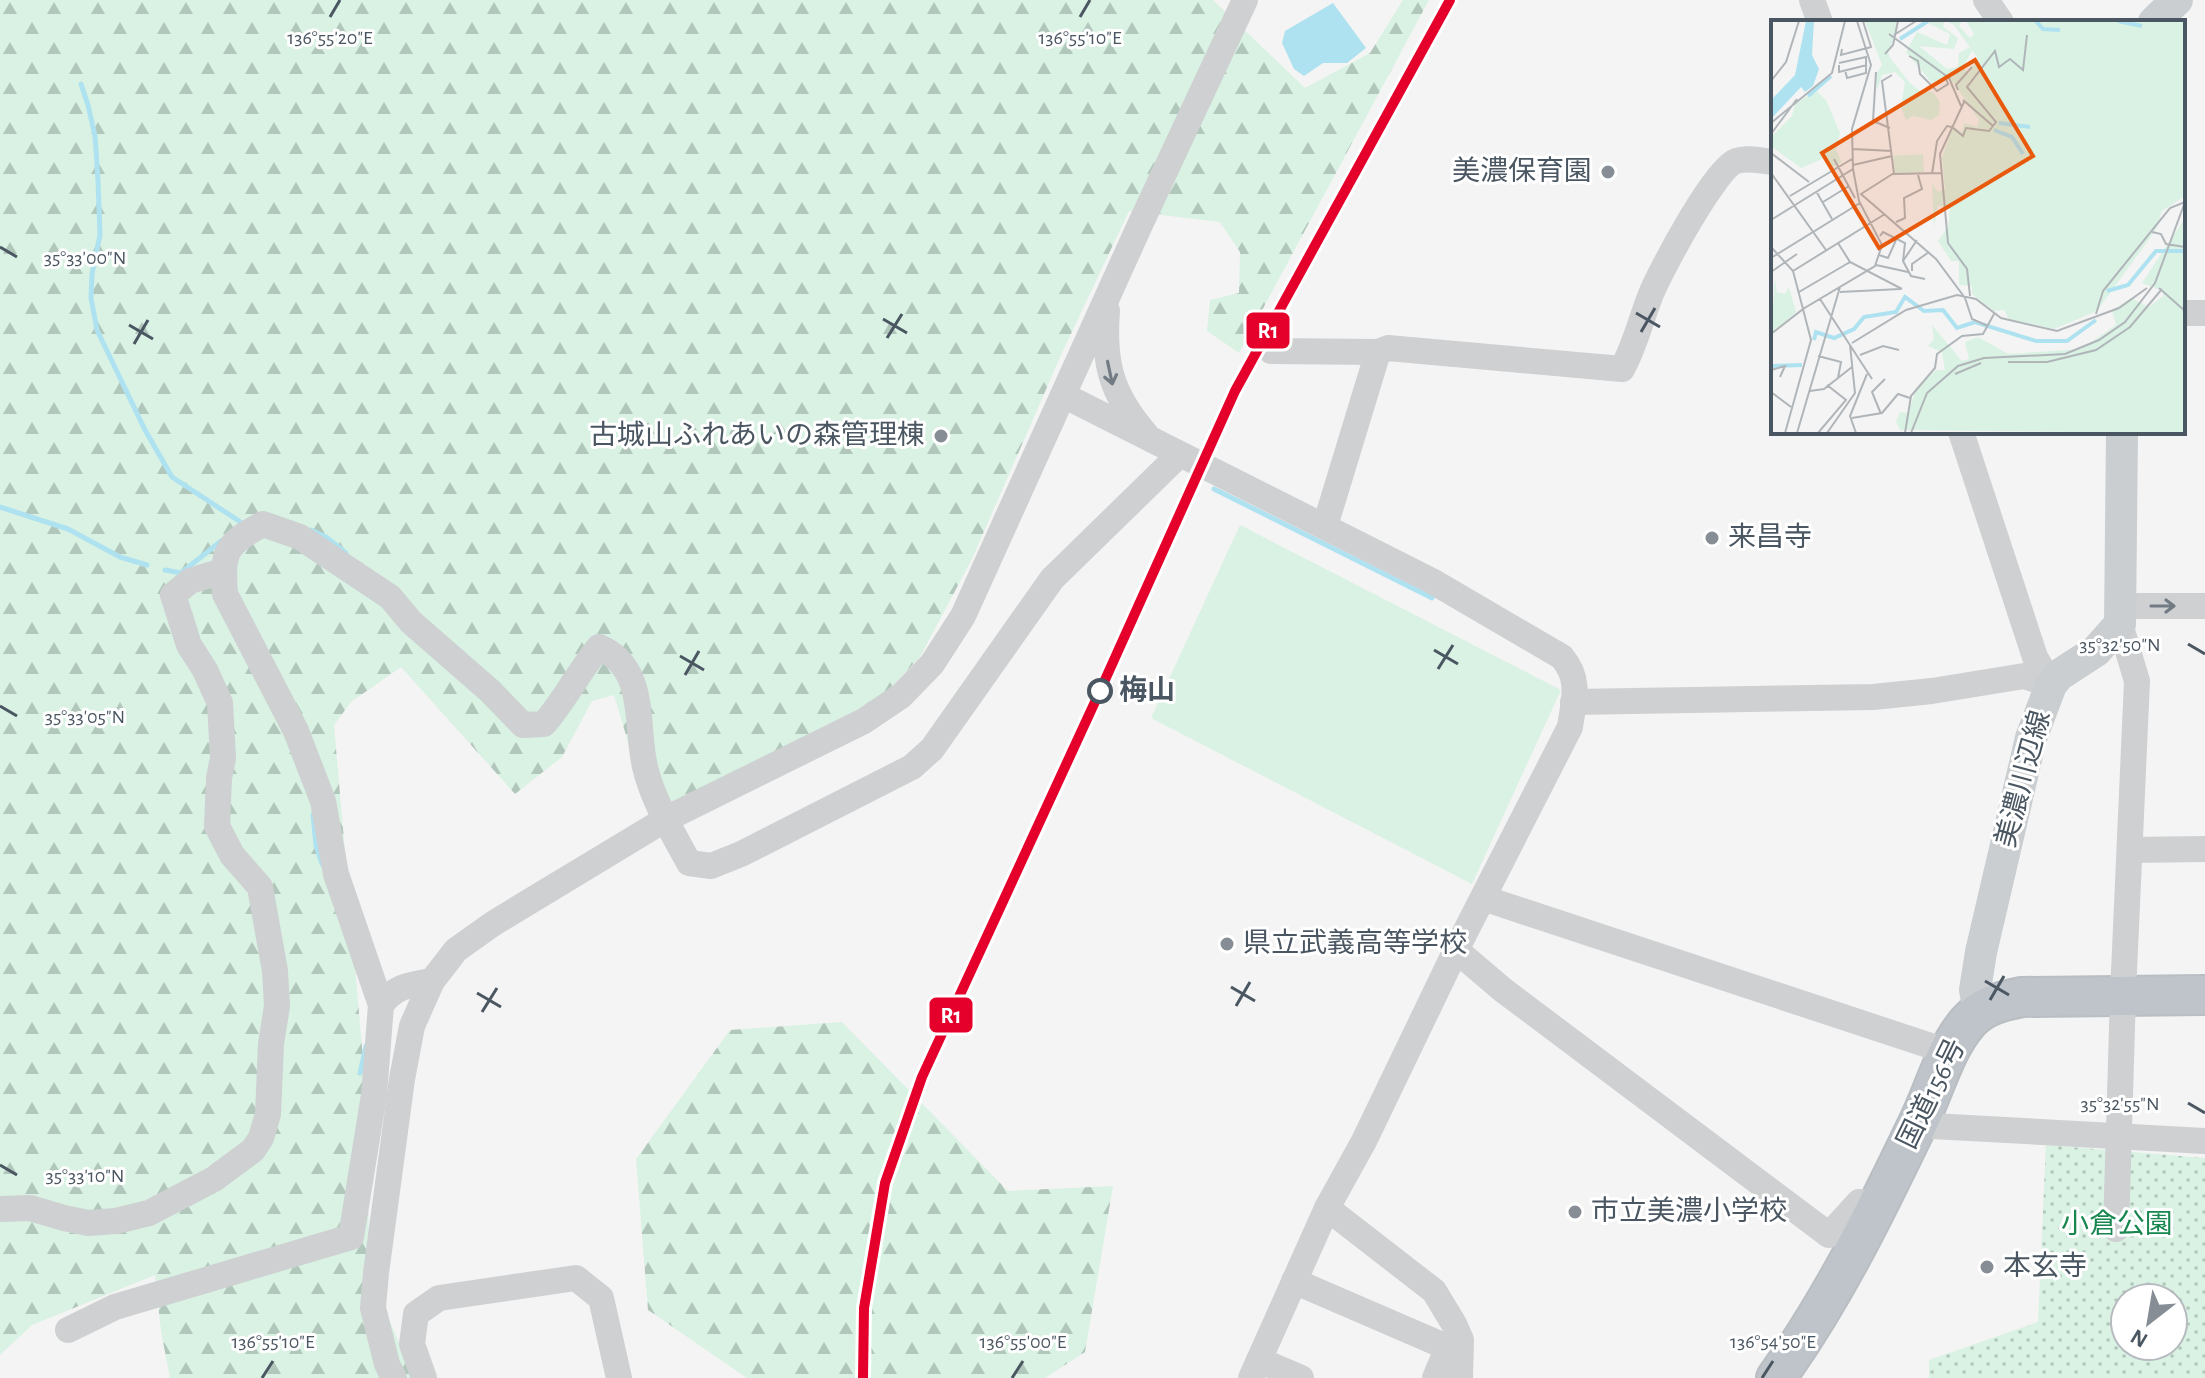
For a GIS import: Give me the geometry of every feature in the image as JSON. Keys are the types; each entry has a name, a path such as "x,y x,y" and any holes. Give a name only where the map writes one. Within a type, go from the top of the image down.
{"highway":[{"name":"国道156号","path":"1776,1378 1825,1305 1920,1119 1949,1052 1966,1024 1979,1011 2022,997 2205,995"}],"main road":[{"path":"2156,20 2177,0"},
{"path":"2121,615 2122,434"},
{"name":"美濃川辺線","path":"1979,1011 1975,990 1981,952 2031,738 2051,685 2059,675 2096,651 2121,615"}],"street":[{"path":"394,1378 387,1364 373,1308 376,1273 412,1026 432,981 456,950 494,923 666,819 864,721 901,696 932,664 963,616 1245,0"},
{"path":"1812,0 1819,20"},
{"path":"1986,0 2000,20"},
{"path":"1271,351 1378,352 1388,348 1622,369 1662,271 1717,177 1734,161 1771,162"},
{"path":"1108,295 1105,344 1113,386 1131,417 1152,441"},
{"path":"1325,526 1378,352"},
{"path":"1063,395 1432,581 1562,657 1573,671 1570,727 1456,950 1364,1141 1327,1208 1255,1369 1301,1378"},
{"path":"1962,434 2035,657 2051,685"},
{"path":"68,1330 115,1307 351,1237 374,1095 381,1005 336,874 323,801 296,731 225,594 223,571 226,554 238,537 263,524 300,537 390,597 411,622 490,691 523,725 544,724 562,704 599,647 611,652 626,668 634,686 645,767 666,819 689,863 711,866 741,854 912,767 932,749 1052,579 1179,455"},
{"path":"0,1209 30,1208 88,1223 116,1221 149,1213 214,1179 253,1150 261,1138 269,1102 271,1044 277,1006 275,971 260,887 232,855 217,826 223,758 220,703 189,645 173,595 190,581 223,571"},
{"path":"2116,1229 2137,681 2121,615 2205,606"},
{"path":"1574,695 1873,697 2024,676 2051,685"},
{"path":"2130,850 2205,849"},
{"path":"1483,898 1949,1052"},
{"path":"1456,950 1503,990 1829,1235 1859,1202 1878,1203"},
{"path":"381,1005 400,986 432,981"},
{"path":"1920,1119 1932,1126 2205,1141"},
{"path":"1327,1208 1434,1291 1461,1340 1460,1378"},
{"path":"424,1378 412,1344 416,1314 439,1298 576,1278 601,1298 619,1378"},
{"path":"1294,1281 1442,1345 1445,1354 1435,1378"}],"green space":[{"path":"0,0 1213,0 1305,88 1370,53 1403,0 1429,0 1239,353 1207,331 1210,300 1239,293 1240,252 1220,222 1129,211 1061,355 972,559 920,657 881,698 653,826 614,695 592,701 562,757 515,794 401,667 351,702 334,725 365,1082 370,1274 413,1376 423,1378 170,1378 155,1275 32,1325 0,1355"},
{"path":"1240,525 1561,690 1472,884 1151,718"},
{"path":"842,1022 1008,1191 1113,1186 1085,1352 1045,1378 747,1378 648,1310 636,1159 730,1030"},
{"name":"小倉公園","path":"2046,1145 2205,1158 2205,1378 1929,1378 1929,1360 2038,1322"}],"water":[{"path":"1333,3 1366,48 1347,63 1323,63 1304,76 1294,69 1282,43 1285,31"}],"waterway":[{"path":"81,84 95,136 98,180 100,235 92,274 91,298 97,330 145,430 172,477 245,525"},
{"path":"1214,489 1432,598"},
{"path":"0,507 68,529 120,557 147,565"},
{"path":"311,530 346,553"},
{"path":"165,570 181,573 221,541"},
{"path":"313,815 316,845 322,864"},
{"path":"360,1073 366,1046"}],"transit line":[{"name":"R1","path":"863,1378 864,1308 885,1183 922,1077 1235,391 1450,0"}],"place":[{"name":"美濃保育園","path":"1608,172"},
{"name":"古城山ふれあいの森管理棟","path":"941,436"},
{"name":"来昌寺","path":"1712,538"},
{"name":"梅山","path":"1100,691"},
{"name":"県立武義高等学校","path":"1227,944"},
{"name":"市立美濃小学校","path":"1575,1212"},
{"name":"本玄寺","path":"1987,1267"}]}
